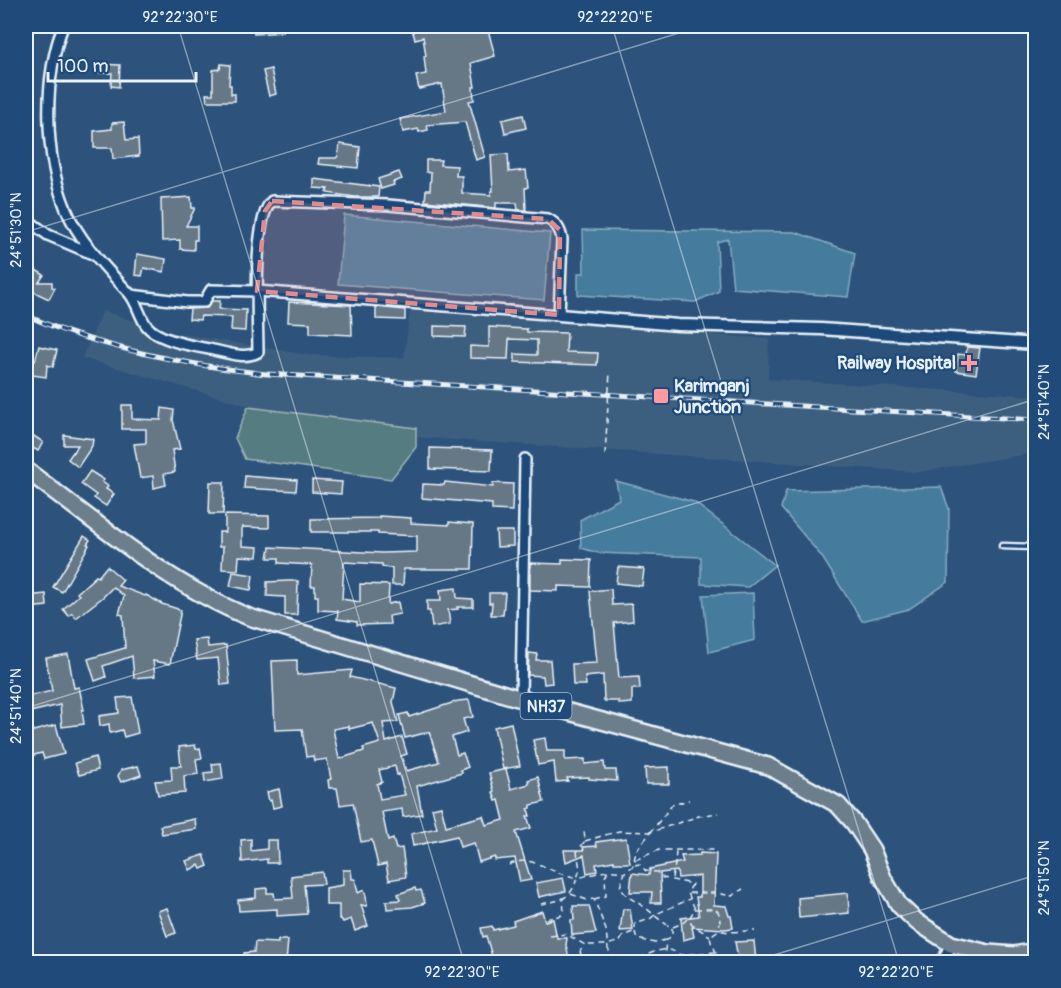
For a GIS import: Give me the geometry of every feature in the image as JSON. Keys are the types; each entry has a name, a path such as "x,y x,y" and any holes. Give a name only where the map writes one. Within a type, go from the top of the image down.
{"highway":[{"name":"NH37","path":"26,470 148,559 221,605 249,617 521,699 768,766 838,805 854,823 872,850 883,878 899,904 916,922 951,944 990,958 1035,951"}],"street":[{"path":"63,26 56,43 48,120 58,185 66,211 95,255 130,295 147,328 157,334 180,343 251,356 258,352 257,291 264,211 272,201 388,205 548,219 560,230 562,239 559,315"},
{"path":"26,219 48,236 95,255"},
{"path":"130,295 204,302 211,290 257,291 678,325 821,329 1035,344"},
{"path":"521,699 525,459"},
{"path":"943,963 951,944"}],"lane":[{"path":"1002,546 1035,547"}],"path":[{"path":"605,455 610,372"},
{"path":"633,866 636,851 672,805 689,800"},
{"path":"541,904 571,894 580,869 577,852 585,841 619,831 651,832 699,816 718,813"},
{"path":"584,829 585,841"},
{"path":"634,860 659,850 714,850"},
{"path":"671,879 676,850"},
{"path":"509,865 518,860 529,860 577,878 608,870 624,873"},
{"path":"672,927 624,894 620,887 624,873 639,864 646,871 657,872 663,878 692,884 688,893 695,909"},
{"path":"571,894 586,900 606,897 605,877 608,870"},
{"path":"688,893 716,893 732,896 743,889"},
{"path":"546,919 562,915 564,912 563,898"},
{"path":"594,899 606,930 607,945 615,963"},
{"path":"672,927 672,936 655,943 637,939 635,931 635,924 690,899"},
{"path":"672,927 683,923 695,909"},
{"path":"695,909 716,910 719,914 719,930"},
{"path":"690,917 691,924 695,928 710,936"},
{"path":"710,936 719,930 755,931"},
{"path":"550,936 566,934 583,945 607,945 620,941 623,936 635,931"},
{"path":"710,936 721,963"},
{"path":"664,963 666,939"},
{"path":"583,945 580,952 583,958"},
{"path":"629,963 651,955 655,951 666,949 680,955 715,952"},
{"path":"688,955 689,963"},
{"path":"578,963 583,958"},
{"path":"583,958 597,960 598,963"},
{"path":"731,963 765,958"}],"highlighted area":[{"path":"272,201 548,219 560,230 559,315 257,291 265,211"}],"shaded area":[{"path":"344,215 550,233 544,300 338,284"},
{"path":"583,230 795,232 855,253 848,297 733,288 728,239 717,242 719,291 695,302 578,295 578,273 584,273"},
{"path":"103,311 169,332 308,355 404,358 410,311 769,339 768,379 1035,396 1035,453 918,472 341,432 82,358"},
{"path":"616,481 694,502 775,565 748,587 701,584 701,557 598,553 581,548 580,520 619,499"},
{"path":"941,487 949,509 948,582 909,609 862,621 822,557 781,508 786,491"},
{"path":"753,593 755,640 709,652 703,595"}],"green space":[{"path":"248,407 416,428 416,447 391,479 245,459 235,438"}],"building":[{"path":"253,26 283,26 283,32 254,34"},
{"path":"411,26 451,26 451,30 487,26 495,56 471,63 475,87 473,87 474,100 469,101 485,157 476,160 465,122 427,125 428,130 403,132 400,119 446,111 442,84 419,89 416,76 426,74 424,56 426,56 423,37 415,39"},
{"path":"99,64 120,65 119,87 111,86 112,73 99,73"},
{"path":"221,64 230,65 229,85 231,85 231,94 235,94 235,101 207,101 206,94 213,94 213,70 220,69"},
{"path":"271,69 276,94 269,96 263,71"},
{"path":"523,115 526,128 505,133 502,120"},
{"path":"124,122 126,140 138,139 139,156 113,159 112,148 94,148 94,131 112,129 112,123"},
{"path":"340,144 360,147 358,168 318,164 319,158 336,158"},
{"path":"508,154 509,172 526,170 528,187 525,188 526,210 518,210 517,203 496,203 496,208 425,201 426,190 430,190 431,173 426,172 426,160 441,160 440,165 457,166 456,176 462,176 462,193 491,195 493,191 491,155"},
{"path":"399,172 402,179 393,182 394,185 381,189 378,179"},
{"path":"314,179 379,187 378,197 327,193 328,189 314,188"},
{"path":"191,197 192,208 195,208 186,226 197,226 197,240 194,240 194,250 180,249 180,240 162,241 161,199"},
{"path":"137,254 166,259 164,272 144,268 142,276 135,275"},
{"path":"26,264 44,275 39,282 52,282 52,287 55,288 49,299 26,288"},
{"path":"212,301 220,301 219,309 246,310 245,331 231,330 232,317 201,316 200,320 189,319 190,309 207,308"},
{"path":"289,302 351,305 352,335 310,333 310,323 288,322"},
{"path":"376,307 405,310 405,320 376,319"},
{"path":"434,326 466,327 465,337 434,336"},
{"path":"489,327 527,329 527,332 567,333 566,352 598,353 597,365 515,362 515,354 537,355 537,340 509,339 508,359 470,358 470,346 489,347"},
{"path":"39,346 57,350 53,367 47,365 46,377 26,374 26,358 35,361"},
{"path":"967,347 980,348 976,374 956,371 958,354 966,355"},
{"path":"122,405 132,405 132,419 161,420 162,408 174,410 173,420 180,449 172,450 175,472 164,474 166,485 154,488 153,476 140,478 134,444 146,443 146,429 122,429"},
{"path":"26,431 43,442 38,451 26,444"},
{"path":"64,435 93,439 92,446 78,467 68,459 78,445 64,445"},
{"path":"430,448 492,450 491,471 430,469"},
{"path":"90,471 104,480 102,482 108,486 106,489 114,494 106,506 94,498 96,495 81,484"},
{"path":"245,476 297,480 296,491 244,488"},
{"path":"312,480 342,482 341,494 312,492"},
{"path":"210,482 224,482 223,514 209,514"},
{"path":"445,482 493,487 493,483 513,484 512,511 492,510 492,504 422,498 423,484 444,485"},
{"path":"225,515 269,516 269,528 242,527 242,546 258,547 257,557 239,556 238,570 222,569 223,547 219,547 219,532 225,532"},
{"path":"379,516 411,518 411,523 473,524 472,569 404,569 403,585 392,585 392,568 382,567 382,564 344,562 342,599 360,602 360,584 389,585 388,604 398,602 400,614 389,616 390,624 357,625 357,622 337,619 338,611 318,610 318,596 315,596 315,586 311,586 312,565 279,563 279,558 268,558 270,547 382,553 417,552 417,536 378,534 378,532 311,532 311,519 379,518"},
{"path":"496,531 513,531 513,546 497,547"},
{"path":"84,536 90,540 87,544 89,545 62,592 53,587"},
{"path":"562,559 591,560 590,587 558,586 558,591 530,590 530,563 562,564"},
{"path":"107,566 123,580 118,586 181,610 170,664 153,661 155,676 134,678 132,656 103,666 106,677 95,681 88,659 125,648 123,615 119,614 124,596 113,587 76,618 72,613 69,616 63,609"},
{"path":"618,567 644,569 642,586 616,583"},
{"path":"233,572 253,575 251,590 230,586"},
{"path":"298,581 297,615 285,615 285,597 267,596 267,582"},
{"path":"456,588 457,598 473,599 473,607 457,607 458,609 448,610 450,624 432,627 430,611 427,611 427,601 441,601 440,590"},
{"path":"611,589 612,605 632,604 633,621 614,623 619,678 639,677 640,689 632,689 632,703 619,704 619,701 604,701 603,675 585,677 586,685 573,685 572,664 597,663 590,591"},
{"path":"489,593 505,593 503,615 491,615 492,603 489,603"},
{"path":"46,594 47,606 27,608 26,596"},
{"path":"207,639 208,647 226,645 230,684 221,685 218,658 197,660 194,640"},
{"path":"529,653 537,654 536,660 550,660 552,683 544,684 543,676 528,675"},
{"path":"68,654 74,688 79,687 84,710 82,710 84,724 62,727 60,705 26,713 26,697 52,691 46,658"},
{"path":"297,660 297,675 352,670 350,677 396,688 393,702 398,722 383,723 386,742 402,737 407,754 401,756 406,771 439,762 429,732 405,738 399,715 408,713 409,717 458,701 469,700 473,717 463,719 467,732 452,737 457,755 463,753 468,767 461,770 462,773 417,786 422,814 403,817 402,809 382,812 388,841 393,839 396,849 402,848 406,877 389,880 386,864 378,866 372,840 361,842 353,803 340,805 337,788 329,788 328,780 331,779 327,759 314,761 313,756 306,757 302,729 275,730 272,661","holes":["373,723 380,743 339,759 333,729 349,726 349,729","395,766 405,795 380,799 377,784 382,782 379,770"]},
{"path":"132,697 138,733 124,737 122,730 110,733 109,724 100,726 99,716 119,713 117,698"},
{"path":"511,723 520,766 503,769 494,727"},
{"path":"56,725 64,754 44,759 42,753 26,757 26,733"},
{"path":"545,738 547,751 565,751 565,760 585,759 585,764 604,762 605,770 616,770 617,781 589,779 589,777 567,778 568,781 556,782 554,762 538,765 533,740"},
{"path":"195,745 196,749 200,748 202,758 196,759 198,774 184,776 185,793 158,795 155,781 172,780 171,766 181,766 179,747"},
{"path":"95,757 98,770 79,775 75,763"},
{"path":"221,763 223,779 205,782 204,773 213,772 212,764"},
{"path":"138,766 141,775 121,782 118,776 121,770"},
{"path":"669,767 669,784 646,784 645,768"},
{"path":"506,769 511,789 529,784 528,780 538,777 544,802 531,805 528,809 530,816 527,816 531,828 516,832 531,880 520,882 515,858 495,860 495,857 479,862 474,843 460,847 457,836 413,846 411,834 437,828 432,808 441,806 446,826 483,816 486,825 504,820 499,800 496,801 493,792 489,773"},
{"path":"279,789 282,806 273,808 267,792"},
{"path":"195,819 196,829 162,834 160,826"},
{"path":"626,838 630,863 614,863 614,861 596,864 597,871 587,873 584,855 566,862 564,850 584,850 583,847 597,846 596,842"},
{"path":"251,839 251,851 267,849 267,840 277,840 278,863 267,863 267,859 242,862 241,840"},
{"path":"700,853 716,854 714,905 726,906 733,928 692,927 694,937 683,940 681,918 699,916 696,897 700,897 700,876 678,878 677,871 660,873 661,903 651,903 652,892 630,892 632,873 649,875 650,869 683,862 681,856 700,855"},
{"path":"204,855 208,866 201,869 199,865 190,870 186,861"},
{"path":"343,870 351,870 358,893 364,890 366,896 367,906 361,905 368,926 355,931 351,919 343,922 339,919 339,905 326,905 326,888 343,885"},
{"path":"322,872 324,884 304,885 307,914 277,916 277,909 239,911 238,900 256,898 256,889 267,888 267,893 274,893 275,899 293,898 291,876"},
{"path":"563,878 566,891 539,897 536,883"},
{"path":"415,888 416,891 421,890 425,903 412,907 387,909 386,901 400,900 398,894"},
{"path":"848,893 849,913 799,918 798,898"},
{"path":"573,906 589,906 596,933 572,935"},
{"path":"167,908 176,933 167,936 158,911"},
{"path":"623,909 630,909 633,930 620,931"},
{"path":"542,911 545,921 553,919 557,938 567,938 566,945 570,963 477,963 477,961 492,956 481,928 492,926 493,930 514,925 513,921"},
{"path":"278,940 288,940 286,963 245,962 244,953 254,952 255,942 278,943"},
{"path":"754,941 756,963 739,963 735,942"}],"railway":[{"path":"26,315 82,337 144,354 267,374 1036,420"}],"place":[{"name":"Railway Hospital","path":"969,363"},
{"name":"Karimganj Junction","path":"661,396"}]}
